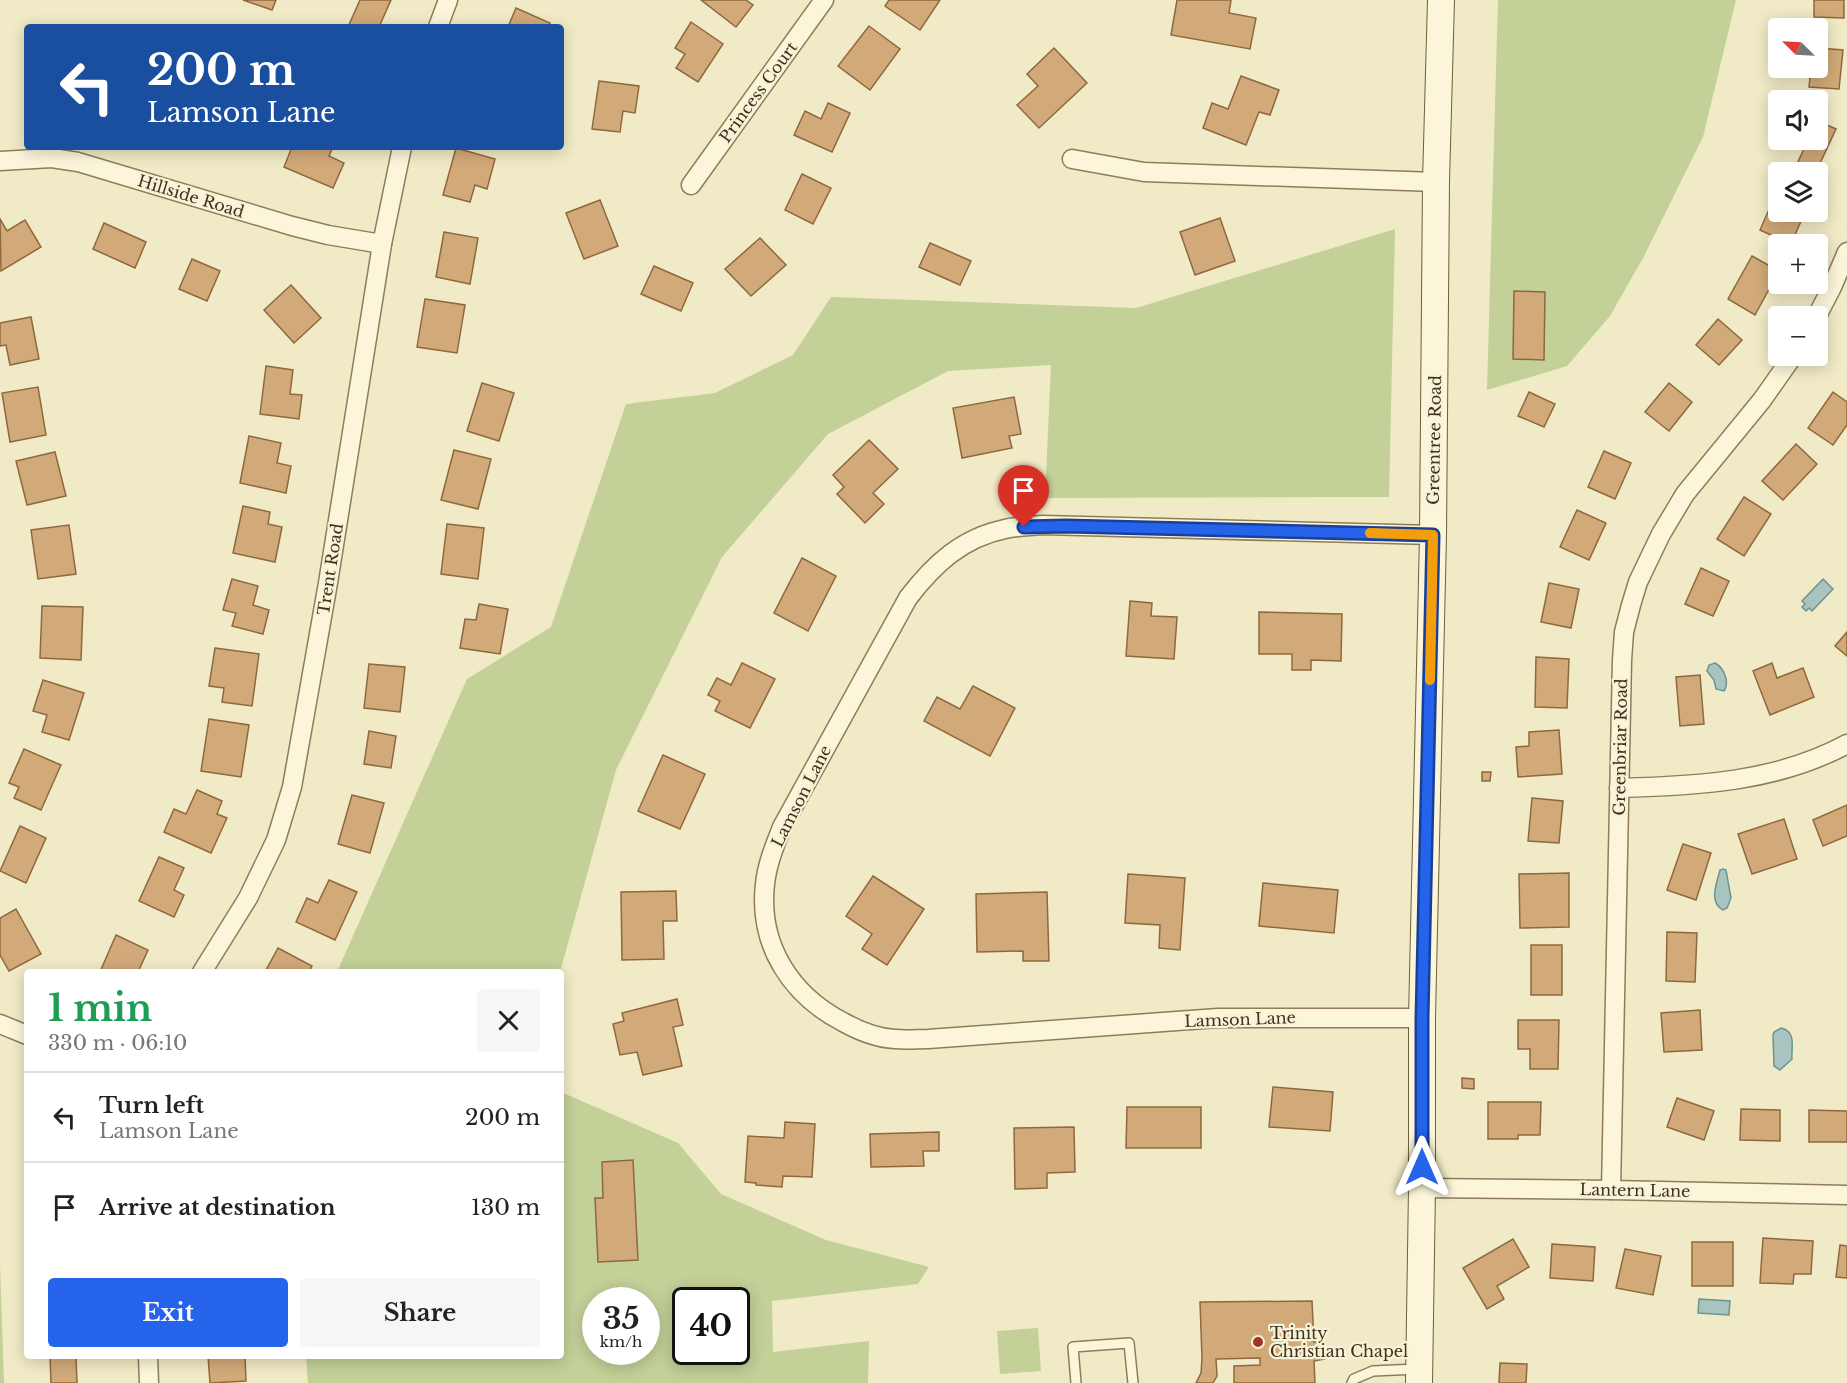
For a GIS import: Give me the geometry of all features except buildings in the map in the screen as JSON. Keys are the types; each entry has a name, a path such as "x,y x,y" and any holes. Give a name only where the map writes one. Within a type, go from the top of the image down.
{"street":[{"path":"439,24 448,0"},
{"name":"Princess Court","path":"691,184 824,0"},
{"name":"Greentree Road","path":"1419,1376 1422,1018 1433,535 1436,182 1441,0"},
{"name":"Trent Road","path":"204,969 248,898 276,840 292,787 328,583 382,244 401,150"},
{"name":"Hillside Road","path":"0,161 52,158 78,162 281,223 328,235 382,244"},
{"path":"1071,159 1144,172 1436,182"},
{"path":"1822,306 1847,252"},
{"name":"Greenbriar Road","path":"1611,1190 1624,632 1638,582 1660,534 1685,494 1762,400 1786,366"},
{"name":"Lamson Lane","path":"1422,1018 1218,1018 939,1038 895,1039 859,1031 829,1015 803,995 783,970 771,944 764,914 765,883 772,853 782,827 908,598 947,555 974,539 1006,529 1043,525 1433,535"},
{"path":"1619,788 1733,781 1808,761 1847,744"},
{"path":"0,1024 24,1034"},
{"name":"Lantern Lane","path":"1422,1188 1847,1195"},
{"path":"148,1359 149,1383"}],"lane":[{"path":"1076,1383 1073,1347 1129,1343 1133,1383"},
{"path":"1352,1383 1354,1378 1373,1371 1419,1376"}],"green space":[{"path":"1498,0 1736,0 1703,137 1643,258 1610,316 1567,366 1487,390"},
{"path":"1395,229 1389,497 1045,498 1051,365 948,371 828,434 722,557 616,770 561,969 338,969 467,679 551,627 626,404 715,393 793,355 831,297 1136,308"},
{"path":"564,1093 678,1143 721,1194 826,1240 929,1267 918,1284 772,1301 773,1352 869,1341 868,1383 308,1383 306,1359 564,1359"},
{"path":"0,1263 4,1383 0,1383"},
{"path":"1038,1328 1041,1371 1000,1374 997,1331"}],"water":[{"path":"1823,579 1833,589 1812,611 1809,608 1806,611 1802,607 1805,604 1802,601"},
{"path":"1715,663 1725,676 1724,691 1716,689 1714,680 1707,671 1709,665"},
{"path":"1720,870 1726,870 1731,898 1727,908 1723,910 1718,907 1715,897"},
{"path":"1781,1028 1791,1036 1792,1059 1780,1070 1774,1066 1773,1035"},
{"path":"1699,1299 1730,1301 1729,1315 1698,1313"}],"slow traffic":[{"path":"1370,533 1433,535 1430,680"}],"place":[{"name":"Trinity Christian Chapel","path":"1258,1342"}],"route":[{"path":"1024,527 1043,525 1433,535 1422,1018 1422,1167"}]}
